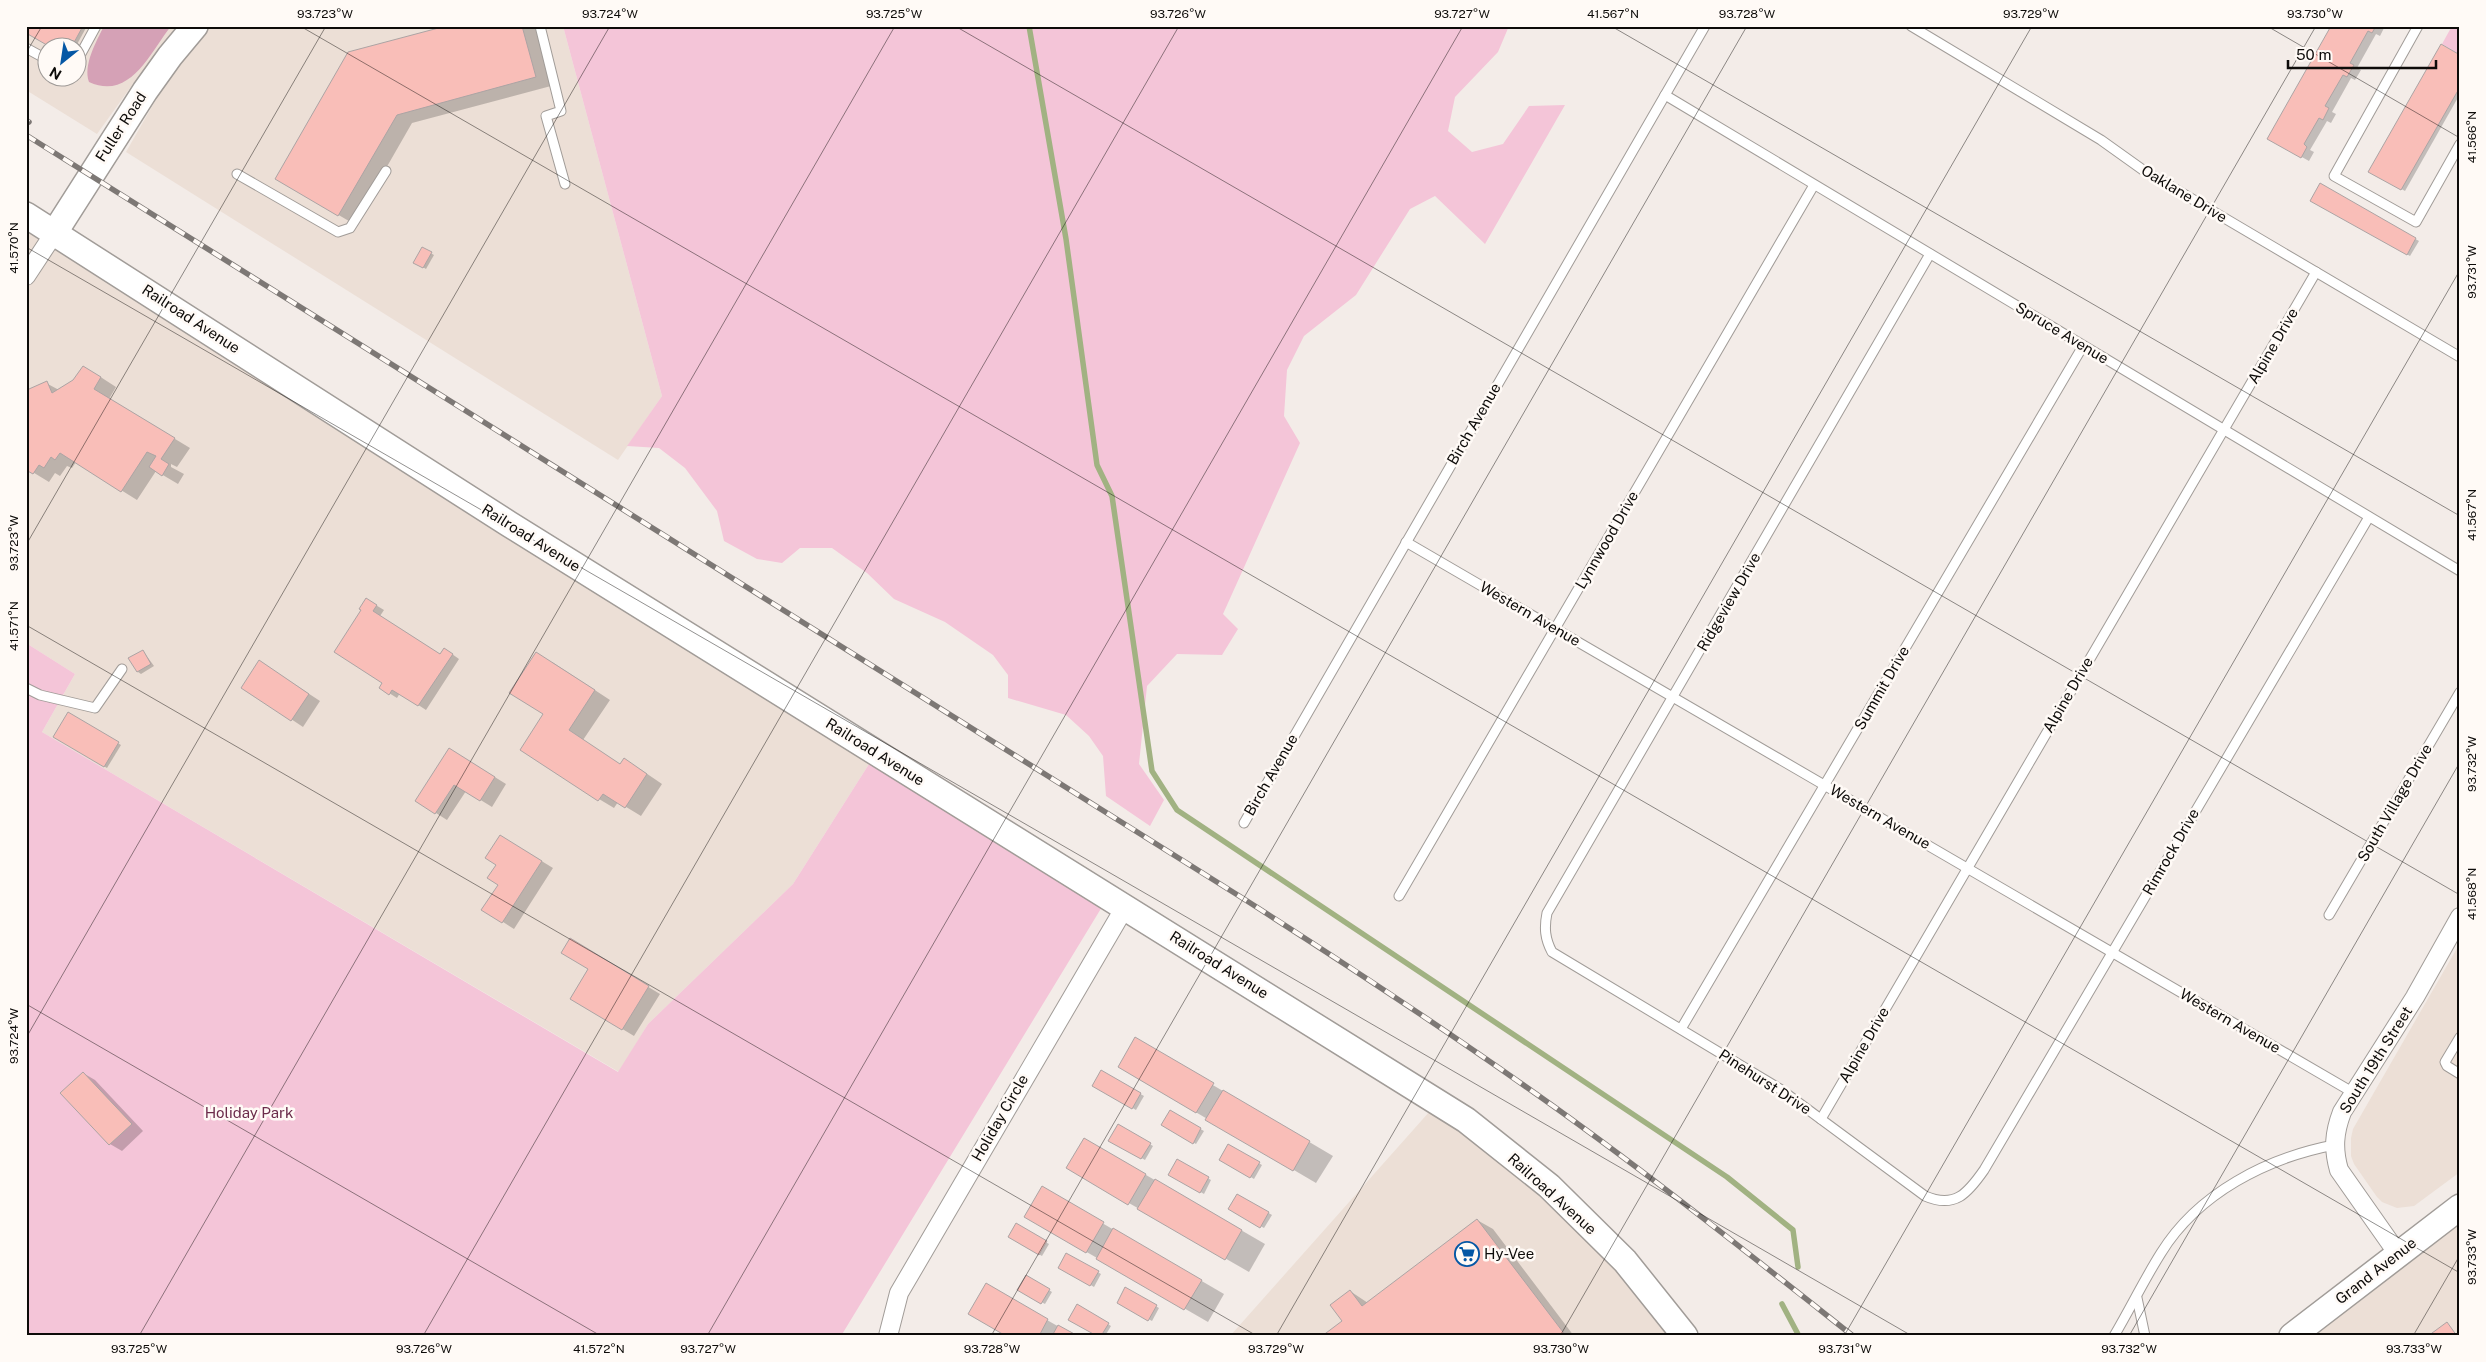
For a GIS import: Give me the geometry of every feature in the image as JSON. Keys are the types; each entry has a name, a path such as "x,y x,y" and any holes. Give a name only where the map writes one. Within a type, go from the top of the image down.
{"main road":[{"name":"Fuller Road","path":"55,232 145,91 170,56 195,26"},
{"name":"Railroad Avenue","path":"26,215 408,461 1466,1120 1562,1200 1625,1261 1685,1336"},
{"name":"Grand Avenue","path":"2292,1336 2460,1207"}],"street":[{"path":"26,276 55,232"},
{"name":"Holiday Circle","path":"888,1336 899,1293 1124,907"},
{"name":"South 19th Street","path":"2398,1254 2339,1170 2334,1145 2336,1128 2354,1093 2414,997 2460,918"}],"lane":[{"path":"88,41 96,26"},
{"path":"540,26 561,112 546,116 565,184"},
{"name":"Birch Avenue","path":"1244,823 1704,26"},
{"name":"Oaklane Drive","path":"1911,26 2101,140 2143,170 2460,357"},
{"path":"2418,26 2334,176 2416,222 2460,144"},
{"path":"26,48 38,55"},
{"name":"Spruce Avenue","path":"1665,95 2460,571"},
{"path":"237,174 338,232 350,228 386,170"},
{"name":"Lynnwood Drive","path":"1399,896 1814,185"},
{"name":"Ridgeview Drive","path":"1552,952 1546,940 1544,924 1548,913 1930,254"},
{"name":"Alpine Drive","path":"1821,1119 2316,272"},
{"name":"Summit Drive","path":"1681,1030 2083,346"},
{"name":"Rimrock Drive","path":"1972,1187 2369,517"},
{"name":"Western Avenue","path":"1406,542 2354,1093"},
{"path":"26,688 40,696 95,708 122,669"},
{"name":"South Village Drive","path":"2329,914 2460,692"},
{"name":"Pinehurst Drive","path":"1552,952 1780,1089 1925,1196 1935,1200 1949,1201 1962,1196 1972,1187"},
{"path":"2460,1037 2446,1062 2447,1066 2460,1074"},
{"path":"2114,1336 2137,1298 2161,1252 2177,1232 2214,1196 2258,1168 2307,1150 2334,1145"},
{"path":"2137,1298 2145,1336"}],"shaded area":[{"path":"26,26 181,26 130,88 97,134 26,90"},
{"path":"104,26 171,26 138,71 127,80 116,85 103,86 89,82 89,61"},
{"path":"210,26 563,26 662,396 618,460 126,152 174,68"},
{"path":"26,218 876,753 793,884 648,1024 619,1072 42,732 75,674 26,643"},
{"path":"2460,943 2460,1172 2414,1206 2397,1208 2382,1202 2377,1197 2354,1164 2351,1156 2353,1129"},
{"path":"1438,1102 1466,1120 1685,1336 1230,1336"},
{"path":"2460,1207 2460,1336 2292,1336"}],"green space":[{"path":"563,26 1509,26 1498,52 1455,97 1448,131 1472,152 1503,144 1529,106 1565,105 1485,244 1435,196 1410,209 1356,295 1304,336 1287,370 1284,416 1300,443 1223,614 1238,629 1222,655 1177,654 1147,686 1139,764 1164,800 1150,826 1106,796 1103,756 1089,736 1066,715 1008,698 1008,675 993,655 945,622 894,599 867,573 832,548 800,548 782,563 757,559 724,541 717,511 685,468 659,448 627,446 662,396"},
{"path":"2452,26 2460,26 2460,55 2442,44"},
{"name":"Holiday Park","path":"26,643 75,674 42,732 618,1072 648,1024 793,884 876,753 1108,897 841,1336 26,1336"}],"building":[{"path":"26,26 83,26 76,38 38,38 38,40 26,33"},
{"path":"446,26 522,26 536,77 397,115 338,216 275,179 348,52"},
{"path":"2331,26 2376,26 2372,33 2368,31 2350,63 2354,65 2347,77 2343,75 2325,106 2329,108 2323,120 2319,118 2304,144 2307,147 2301,158 2267,139"},
{"path":"2441,44 2460,55 2460,87 2401,190 2368,172"},
{"path":"2320,183 2416,238 2407,255 2310,201"},
{"path":"422,247 432,252 423,268 413,263"},
{"path":"83,366 101,377 94,389 175,438 161,459 169,464 162,476 149,467 156,456 147,452 121,492 60,453 55,460 51,457 44,468 39,465 33,474 26,470 26,393 29,389 47,381 52,393 73,380"},
{"path":"366,598 377,605 373,611 440,654 444,648 453,654 418,706 392,690 389,695 379,688 382,683 334,652 361,610 359,609"},
{"path":"143,650 151,664 137,672 128,658"},
{"path":"536,652 595,690 569,730 620,764 624,758 647,774 625,808 603,794 598,801 520,750 543,714 509,693"},
{"path":"259,660 309,694 291,721 241,688"},
{"path":"68,712 119,742 104,767 53,737"},
{"path":"449,748 495,777 480,801 454,785 435,814 415,801"},
{"path":"500,835 542,861 502,923 481,910 498,885 487,878 496,865 485,858"},
{"path":"570,938 649,986 622,1030 570,999 588,969 561,953"},
{"path":"1135,1037 1214,1083 1196,1113 1118,1067"},
{"path":"1101,1070 1141,1093 1132,1109 1092,1086"},
{"path":"83,1072 132,1124 109,1145 60,1093"},
{"path":"1223,1090 1310,1141 1293,1171 1205,1120"},
{"path":"1170,1110 1201,1128 1193,1144 1161,1125"},
{"path":"1118,1124 1151,1143 1141,1159 1108,1141"},
{"path":"1084,1138 1146,1174 1128,1205 1066,1168"},
{"path":"1228,1144 1260,1162 1250,1178 1219,1160"},
{"path":"1177,1159 1209,1177 1200,1193 1168,1175"},
{"path":"1155,1179 1242,1230 1225,1260 1137,1209"},
{"path":"1042,1186 1104,1222 1086,1253 1024,1217"},
{"path":"1237,1194 1269,1212 1260,1228 1228,1209"},
{"name":"Hy-Vee","path":"1477,1219 1566,1336 1322,1336 1342,1321 1330,1305 1350,1290 1362,1306"},
{"path":"1016,1223 1047,1241 1039,1255 1008,1237"},
{"path":"1113,1228 1202,1280 1184,1310 1096,1259"},
{"path":"1066,1253 1099,1271 1090,1286 1058,1268"},
{"path":"1026,1275 1050,1289 1041,1304 1017,1290"},
{"path":"986,1283 1048,1319 1039,1336 1006,1336 968,1314"},
{"path":"1125,1287 1157,1305 1148,1321 1117,1303"},
{"path":"1077,1304 1109,1323 1101,1336 1097,1336 1068,1320"},
{"path":"2447,1322 2457,1336 2428,1336"},
{"path":"1058,1325 1078,1336 1052,1336"}],"waterway":[{"path":"1029,26 1066,239 1097,465 1112,496 1152,771 1177,810 1727,1177 1793,1230 1798,1267"},
{"path":"1782,1304 1799,1336"}],"railway":[{"path":"26,135 1244,899 1419,1013 1606,1145 1689,1207 1853,1336"}],"place":[{"name":"Hy-Vee","path":"1467,1254"}]}
